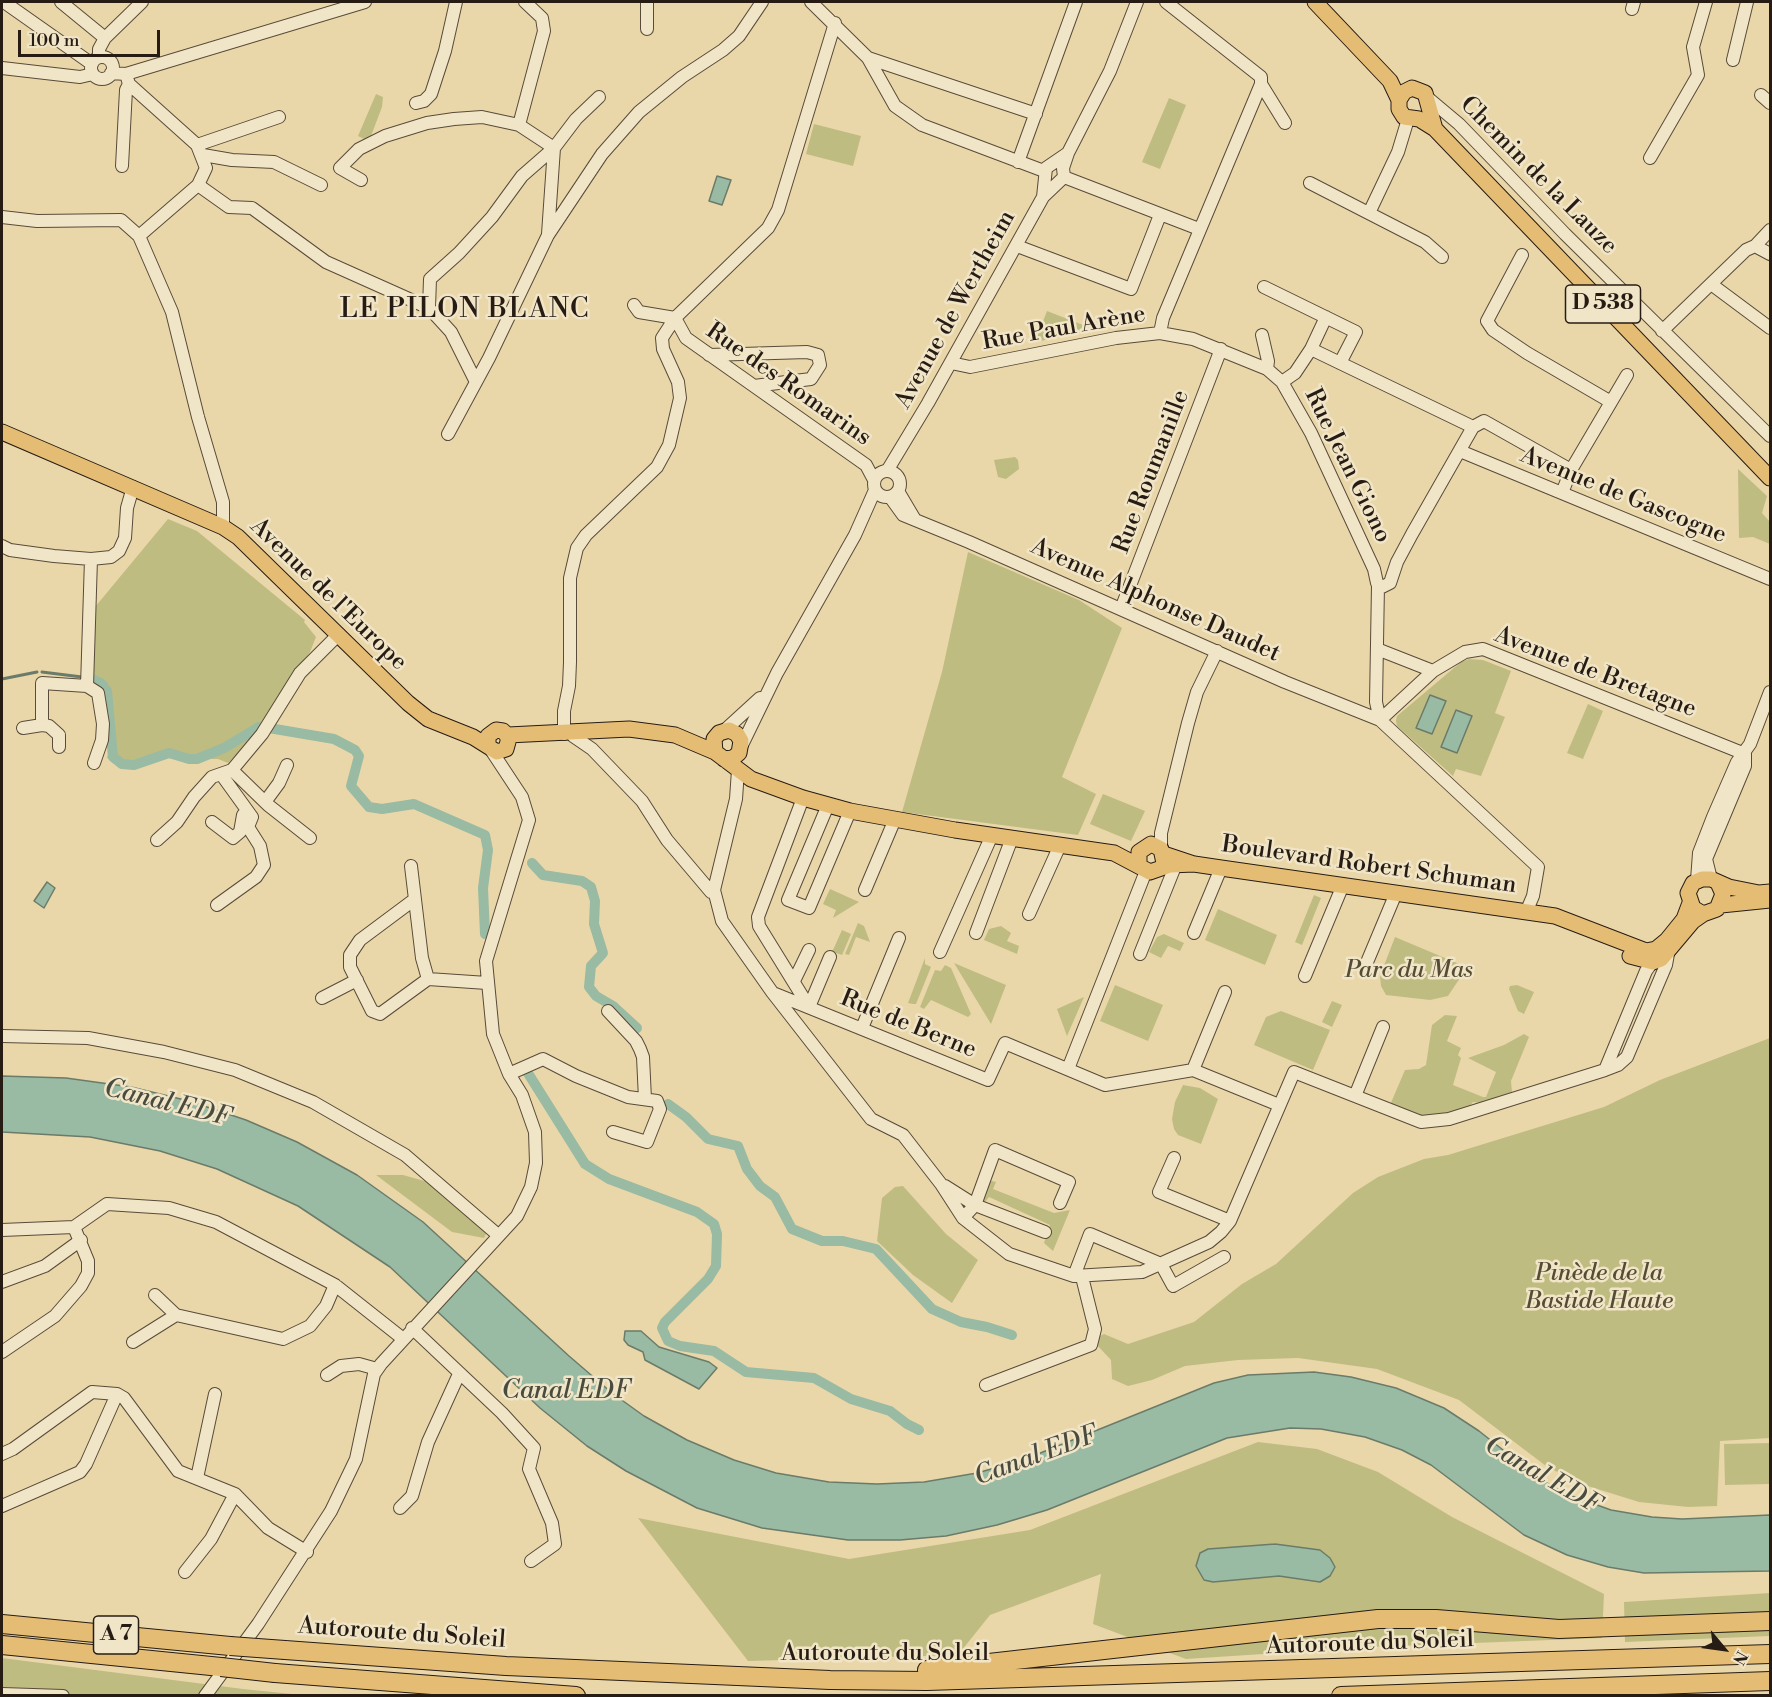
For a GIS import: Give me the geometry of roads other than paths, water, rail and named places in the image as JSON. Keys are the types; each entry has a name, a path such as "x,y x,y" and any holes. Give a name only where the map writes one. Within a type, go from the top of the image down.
{"highway":[{"path":"830,1680 844,1670 926,1670 1006,1663 1378,1619 1436,1619 1559,1629 1770,1621"},
{"name":"Autoroute du Soleil","path":"2,1624 230,1646 506,1666 830,1680 927,1681 1770,1654"},
{"name":"Autoroute du Soleil","path":"2,1645 275,1673 576,1695"},
{"path":"1341,1695 1770,1681"}],"main road":[{"path":"1314,2 1403,95 1401,113 1421,112 1421,90 1403,95"},
{"name":"D 538","path":"1421,112 1770,478"},
{"name":"Avenue de l'Europe","path":"2,432 223,527 241,539 408,703 437,724 490,743 499,730 508,742"},
{"path":"508,742 629,729 675,735 722,731 737,734 749,777"},
{"path":"720,755 714,739 722,731"},
{"path":"675,735 720,755 736,756 741,747"},
{"name":"Boulevard Robert Schuman","path":"720,755 749,777 803,798 850,811 1012,838 1114,853 1155,855 1194,864 1532,912 1555,916 1637,950 1667,947"},
{"path":"1667,947 1684,919 1690,903 1688,893 1709,881 1759,892 1770,897"},
{"path":"1709,881 1723,894 1721,905"},
{"path":"1653,962 1703,914 1713,912 1721,905 1770,897"},
{"path":"1690,903 1703,914"},
{"name":"Boulevard Robert Schuman","path":"1532,912 1600,943 1653,962"}],"street":[{"path":"4,2 95,65 103,79 111,73"},
{"path":"61,2 105,38"},
{"path":"2,68 87,77 95,65 105,38 142,2"},
{"path":"128,79 365,2"},
{"path":"416,103 423,101 431,93 445,51 456,2"},
{"path":"519,125 544,31 542,18 525,2"},
{"path":"647,2 647,29"},
{"path":"447,434 476,382 548,235 602,154 639,112 739,36 762,2"},
{"path":"811,2 835,23 868,58 895,106 922,125 1199,229"},
{"path":"1018,162 1076,2"},
{"name":"Avenue de Wertheim","path":"741,747 770,686 886,484 906,442 1068,153 1113,63 1137,2"},
{"path":"1160,333 1163,318 1199,229 1261,84 1261,77 1166,2"},
{"path":"1650,158 1698,75 1694,46 1706,2"},
{"path":"1733,60 1747,2"},
{"path":"711,892 667,840 642,801 592,749 574,734 564,711 569,687 570,578 577,548 586,535 657,467 669,446 677,417 678,382 663,349 662,338 675,318 768,228 778,210 835,23"},
{"path":"868,58 1036,114"},
{"path":"95,65 111,62 111,73"},
{"path":"111,73 128,79 200,150 206,168 198,185 139,236"},
{"path":"122,166 128,79"},
{"path":"1261,84 1285,123"},
{"path":"429,308 430,279 459,253 492,217 522,176 554,148 576,118 599,97"},
{"path":"1369,213 1398,152 1421,112"},
{"name":"Chemin de la Lauze","path":"1421,112 1459,124 1662,331 1770,436"},
{"path":"200,150 279,117"},
{"path":"361,180 340,168 358,149 385,136 427,123 482,117 519,125 554,148"},
{"path":"548,235 554,148"},
{"path":"200,150 232,160 274,162 321,185"},
{"path":"1310,183 1425,242 1442,257"},
{"path":"198,185 229,207 252,208 326,262 429,308 451,332 476,382"},
{"path":"1017,246 1131,289 1160,215"},
{"path":"2,217 37,221 121,220 139,236 172,312 198,417 223,502 223,527"},
{"path":"1662,331 1770,230"},
{"path":"1755,246 1770,254"},
{"path":"1522,255 1487,321 1492,330 1611,402"},
{"path":"1711,284 1770,328"},
{"path":"1264,287 1356,332 1340,363"},
{"path":"634,304 639,312 675,318"},
{"path":"1282,382 1295,373 1311,349 1326,317"},
{"path":"662,338 686,338 675,318"},
{"name":"Rue Paul Arène","path":"951,363 970,367 1116,338 1160,333 1185,336 1221,349 1267,369 1282,382"},
{"path":"1262,335 1268,361 1267,369"},
{"name":"Rue des Romarins","path":"686,338 866,465 886,484"},
{"name":"Rue Roumanille","path":"1121,609 1221,349"},
{"path":"1311,349 1473,427"},
{"path":"709,355 807,352 818,355 820,366 816,376 811,379 754,386"},
{"path":"1562,494 1571,470 1627,375"},
{"name":"Rue Jean Giono","path":"1282,382 1311,433 1382,578"},
{"path":"1380,720 1376,702 1382,578 1396,562 1473,427 1484,422 1571,470"},
{"name":"Avenue de Gascogne","path":"1460,451 1770,579"},
{"name":"Avenue Alphonse Daudet","path":"886,484 914,518 1380,720 1538,867 1532,912"},
{"path":"2,546 10,550 54,556 92,559 111,557 119,551 125,538 127,508 133,487"},
{"path":"87,686 92,559"},
{"path":"157,840 177,822 194,797 213,777 226,772 262,734 300,673 339,634"},
{"path":"1377,649 1433,671"},
{"name":"Avenue de Bretagne","path":"1380,720 1433,671 1465,652 1483,649 1745,754"},
{"path":"1140,954 1155,855 1197,692 1217,651"},
{"path":"42,725 42,683 87,686 98,693 103,724 102,740 94,763"},
{"name":"Avenue de Wertheim","path":"722,731 747,712 770,686"},
{"path":"1709,881 1699,853 1737,762 1745,754 1770,692"},
{"path":"23,728 49,726 60,735 59,747"},
{"path":"507,771 508,742"},
{"path":"205,1695 307,1552 331,1511 356,1459 377,1369 402,1338 517,1216 531,1187 536,1163 535,1132 522,1095 509,1074 493,1034 486,983 486,962 529,820 528,811 490,743"},
{"path":"265,802 279,783 286,765"},
{"path":"226,772 310,838"},
{"path":"217,905 256,877 264,864 260,846 248,828 252,817 226,772"},
{"path":"749,777 736,800 714,890 722,921 772,992 871,1119 903,1135 941,1184 963,1218 1009,1254 1078,1277 1142,1272 1209,1242 1230,1221 1294,1072 1421,1122 1449,1119 1618,1065 1627,1057 1666,965 1667,947"},
{"path":"803,798 758,917 759,926 794,981 805,1006"},
{"path":"212,822 233,838 240,832 242,802"},
{"path":"828,805 789,900 809,908 850,811"},
{"path":"865,890 895,819"},
{"path":"940,952 992,835"},
{"path":"976,933 1012,838"},
{"path":"1029,914 1060,845"},
{"path":"1155,855 1068,1069 1105,1085 1193,1070 1279,1105"},
{"path":"411,866 422,958 428,979"},
{"path":"1194,933 1221,868"},
{"path":"1305,976 1342,885"},
{"path":"1365,967 1396,893"},
{"path":"415,899 360,940 350,955 350,967 372,1011 380,1014 428,979 486,983"},
{"path":"862,1028 899,938"},
{"path":"794,981 809,950"},
{"path":"806,1035 800,1017 830,957"},
{"path":"1605,1070 1646,971 1653,962"},
{"path":"322,998 357,980"},
{"name":"Rue de Berne","path":"772,992 988,1080 1005,1043 1068,1069"},
{"path":"1193,1070 1225,992"},
{"path":"608,1011 636,1041 640,1049 643,1057 645,1099"},
{"path":"1355,1096 1383,1027"},
{"path":"2,1036 87,1038 164,1052 235,1070 313,1102 405,1155 498,1235"},
{"path":"509,1074 543,1059 576,1076 628,1097 657,1101 660,1109 647,1142 613,1132"},
{"path":"963,1218 975,1205 995,1150 1069,1182 1060,1203"},
{"path":"1174,1158 1159,1192 1230,1221"},
{"path":"941,1184 975,1205 1045,1232"},
{"path":"2,1230 74,1227 107,1204 169,1208 226,1226 335,1284 402,1338"},
{"path":"2,1352 55,1316 81,1286 88,1273 88,1261 74,1227"},
{"path":"986,1385 1091,1345 1095,1329 1078,1277 1090,1234 1161,1264 1173,1287 1224,1257"},
{"path":"2,1282 45,1266 81,1240"},
{"path":"155,1295 176,1315 283,1339 310,1326 326,1306 335,1284"},
{"path":"134,1342 176,1315"},
{"path":"412,1328 502,1413 534,1448 529,1469 552,1523 555,1544 531,1561"},
{"path":"327,1375 341,1366 359,1364 377,1369"},
{"path":"400,1508 412,1496 428,1442 459,1374"},
{"path":"2,1454 13,1449 92,1392 117,1394 124,1398 174,1468 182,1474 235,1494 268,1528 307,1552"},
{"path":"2,1506 80,1472 86,1464 117,1394"},
{"path":"197,1478 215,1394"},
{"path":"184,1572 211,1539 235,1494"},
{"path":"2,1694 63,1695"}],"water":[{"path":"717,176 731,180 722,205 709,201"},
{"path":"1430,695 1446,701 1432,734 1416,728"},
{"path":"1456,710 1472,716 1457,753 1441,747"},
{"path":"47,882 55,888 44,908 34,901"},
{"name":"Canal EDF","path":"2,1076 66,1078 131,1087 189,1101 246,1120 297,1142 357,1175 423,1222 569,1356 612,1393 644,1416 687,1440 734,1460 776,1473 829,1482 877,1484 924,1482 977,1473 1023,1460 1214,1383 1248,1375 1314,1372 1351,1377 1396,1388 1444,1408 1479,1431 1541,1480 1569,1495 1611,1510 1682,1519 1770,1515 1770,1571 1644,1573 1608,1567 1567,1555 1524,1535 1431,1465 1402,1450 1365,1437 1321,1429 1290,1428 1227,1438 1047,1510 997,1525 946,1536 900,1540 848,1540 762,1528 697,1508 626,1471 587,1446 540,1408 390,1267 298,1206 217,1169 160,1151 90,1137 2,1132"},
{"path":"625,1331 641,1331 659,1347 709,1362 717,1368 699,1389 645,1360 643,1352 628,1345 624,1340"},
{"path":"1275,1544 1320,1550 1330,1558 1335,1567 1330,1576 1320,1582 1279,1576 1213,1582 1204,1580 1196,1566 1200,1553 1208,1549"}],"waterway":[{"path":"2,679 37,672"},
{"path":"42,672 82,677"},
{"path":"92,679 101,683 107,691 113,757 122,764 134,765 169,753 197,759 224,748 259,727"},
{"path":"269,728 334,739 355,750 359,756 351,786 369,807 382,809 414,804 485,835 488,850 483,888 485,934"},
{"path":"532,863 543,875 582,881 591,887 595,901 594,924 603,953 591,966 589,987 596,996 613,1006 637,1028"},
{"path":"526,1070 585,1164 609,1179 697,1212 714,1224 717,1234 716,1266 708,1279 665,1322 662,1328 668,1341 680,1346 714,1351 746,1372 814,1378 851,1399 890,1411 919,1430"},
{"path":"668,1104 686,1117 708,1139 738,1146 747,1169 760,1186 775,1197 792,1229 822,1241 843,1241 876,1249 932,1309 961,1322 1012,1335"}],"district":[{"name":"LE PILON BLANC","path":"465,311"}],"park label":[{"name":"Parc du Mas","path":"1409,971"},
{"name":"Pinède de la Bastide Haute","path":"1599,1288"}]}
